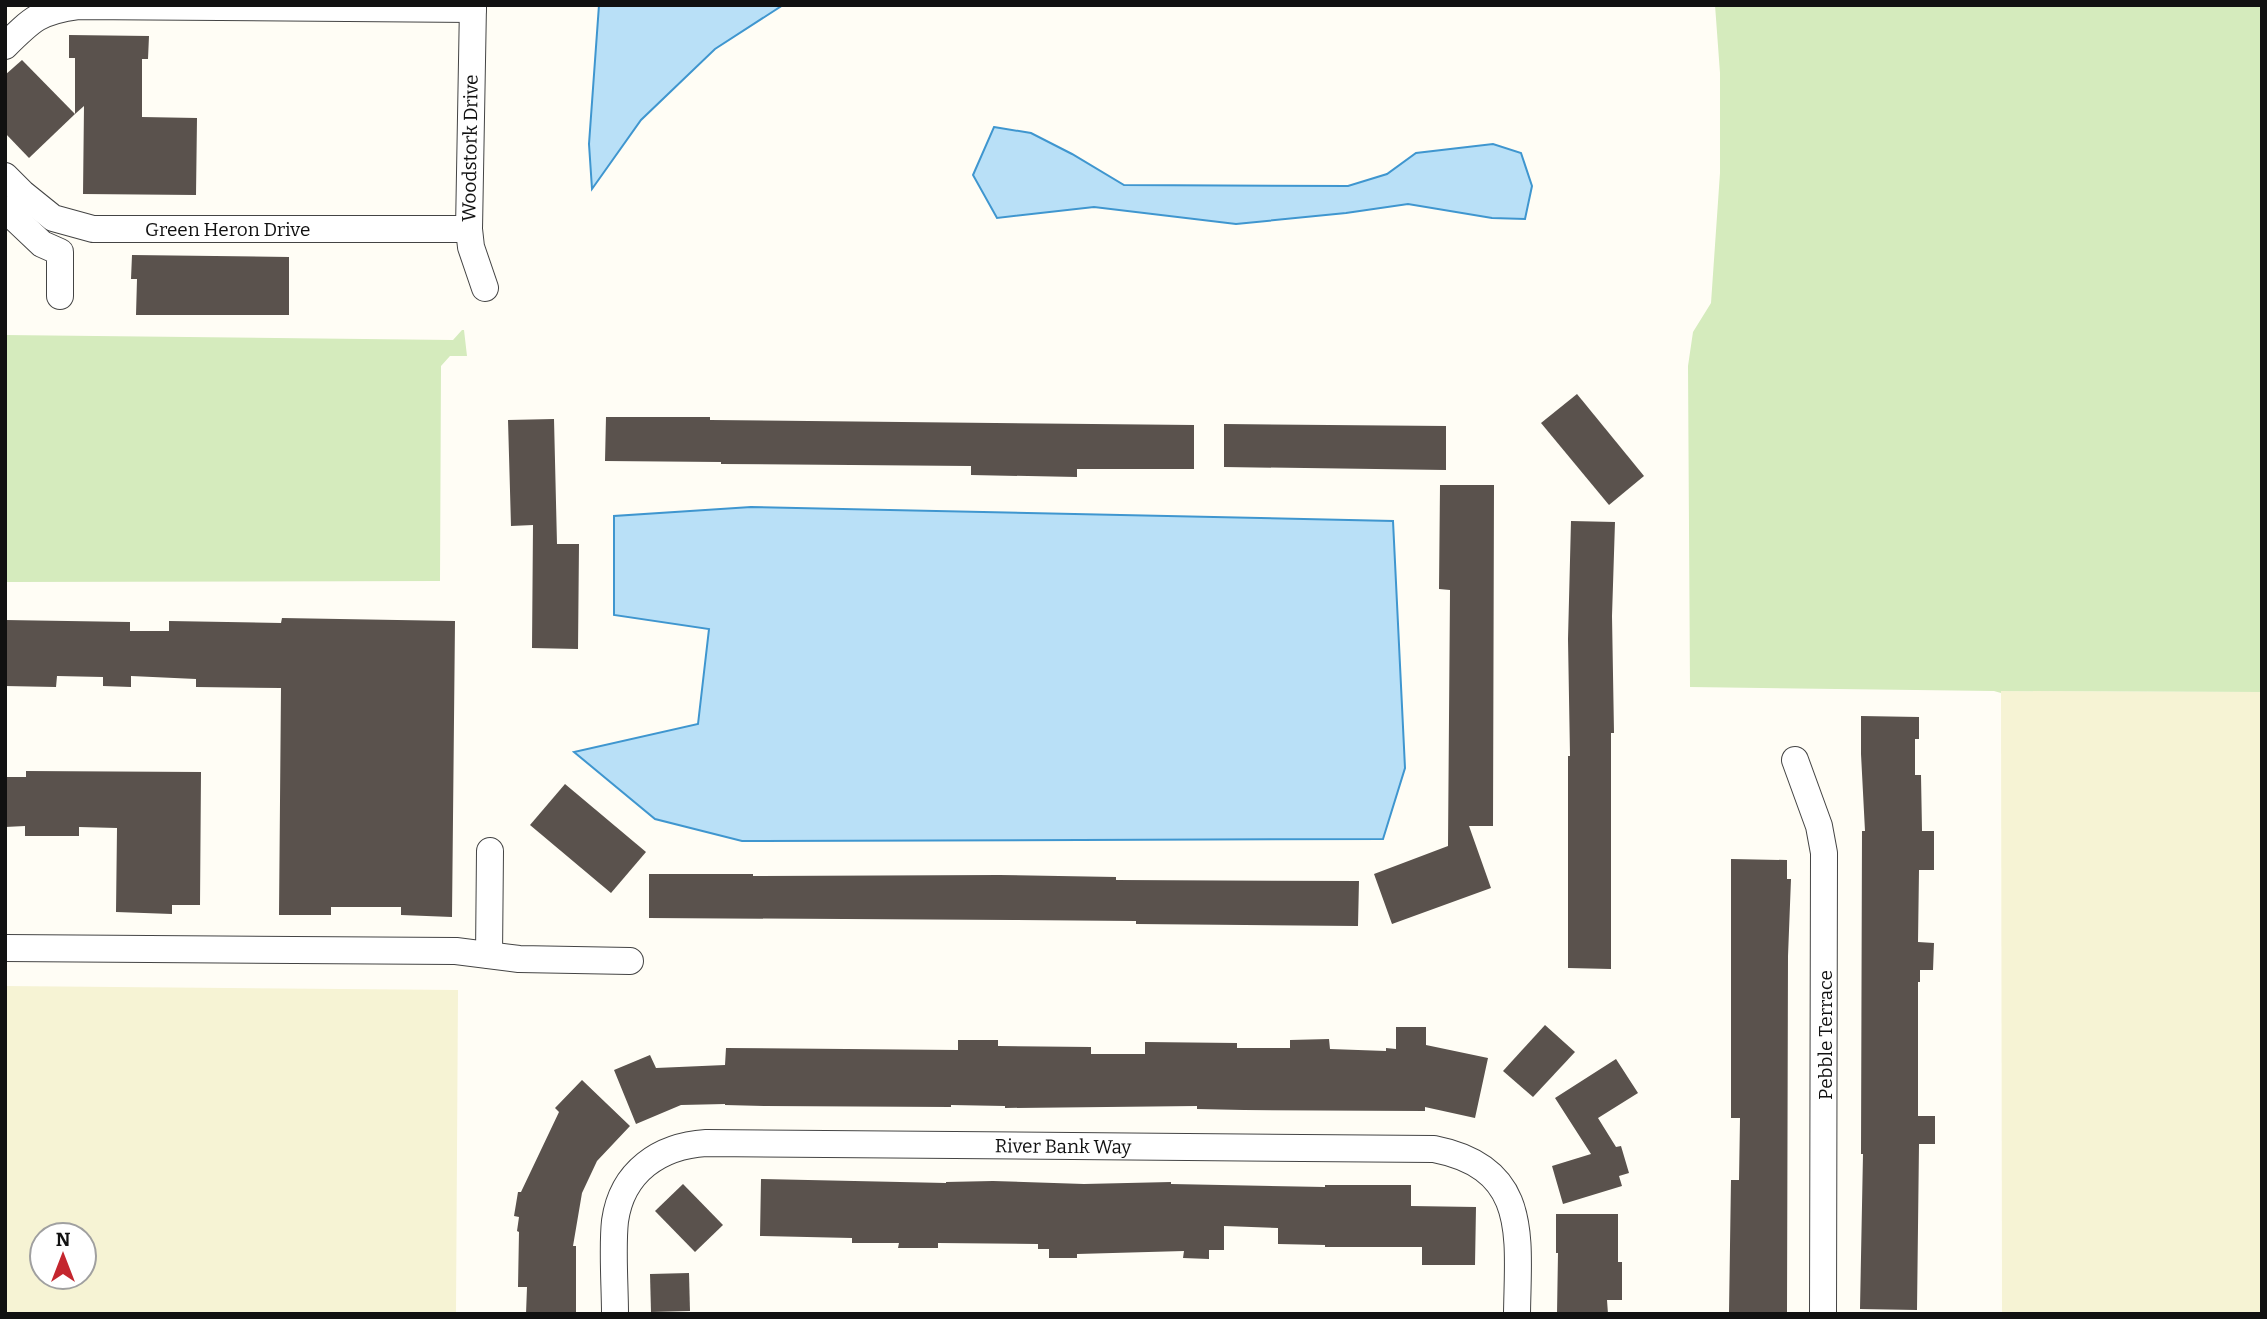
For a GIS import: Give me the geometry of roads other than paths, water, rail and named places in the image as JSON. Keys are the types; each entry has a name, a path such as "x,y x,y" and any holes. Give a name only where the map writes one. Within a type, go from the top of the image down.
{"street":[{"path":"5,46 29,22 46,12 78,6 473,7"},
{"name":"Woodstork Drive","path":"473,7 469,229 471,247 485,288"},
{"name":"Green Heron Drive","path":"5,176 53,218 93,229 469,229"},
{"path":"5,209 42,244 60,252 60,296"},
{"path":"42,244 58,219"},
{"name":"Pebble Terrace","path":"1795,760 1819,826 1824,853 1823,1314"},
{"path":"489,955 490,851"},
{"path":"5,948 456,951 519,959 631,961"},
{"name":"River Bank Way","path":"615,1314 615,1221 626,1188 645,1164 655,1158 685,1144 706,1143 1434,1149 1476,1162 1493,1177 1506,1195 1514,1213 1518,1234 1517,1314"}],"water":[{"path":"599,5 783,5 715,49 641,120 592,189 589,144"},
{"path":"994,127 1031,133 1124,185 1348,186 1387,174 1416,153 1493,144 1521,153 1532,186 1525,219 1492,218 1408,204 1236,224 1094,207 997,218 973,175"},
{"path":"751,507 1393,521 1405,768 1383,839 742,841 655,819 574,752 698,724 709,629 614,615 614,516"}]}
